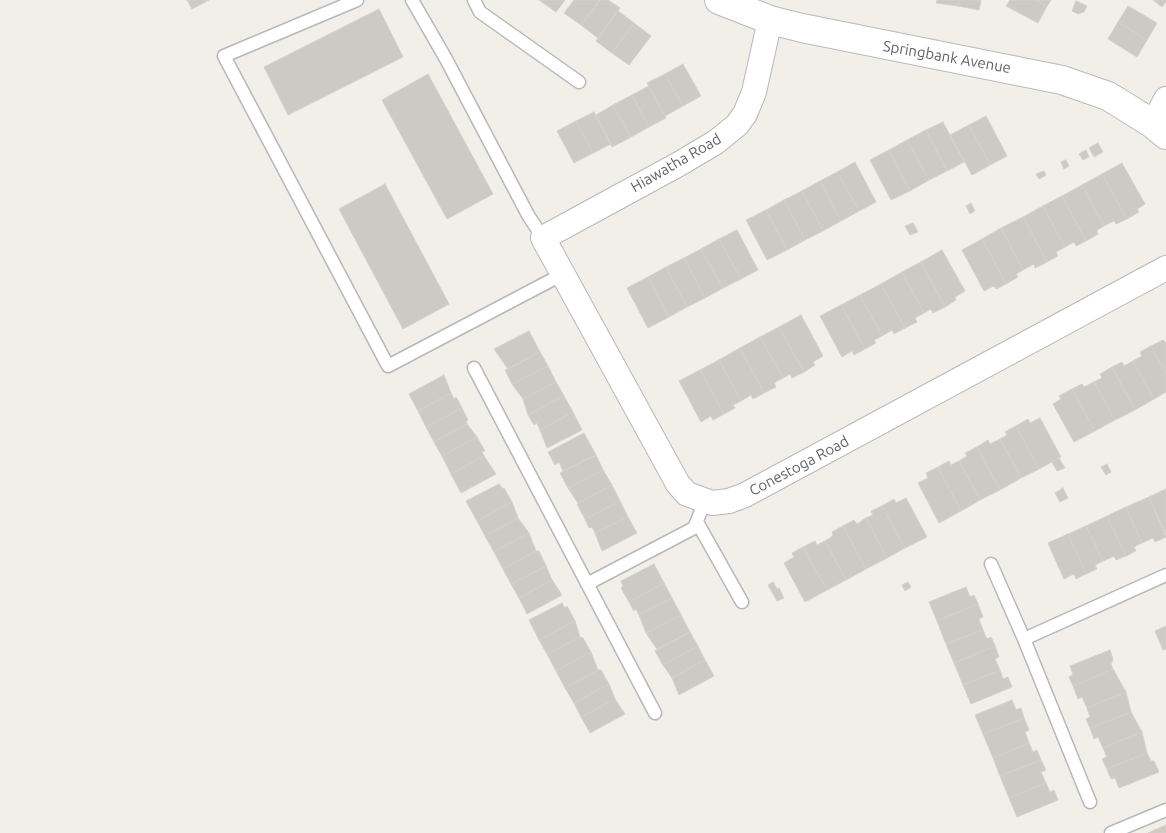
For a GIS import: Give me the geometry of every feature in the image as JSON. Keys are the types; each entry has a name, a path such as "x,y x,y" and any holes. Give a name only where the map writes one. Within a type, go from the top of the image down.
{"main road":[{"name":"Springbank Avenue","path":"719,0 853,39 1048,76 1108,96 1160,130"}],"street":[{"name":"Hiawatha Road","path":"542,238 679,164 716,142 737,124 745,114 754,92 757,11"},
{"path":"1160,130 1166,99"},
{"name":"Conestoga Road","path":"542,238 678,484 701,512 745,495 1166,268"}],"lane":[{"path":"357,0 224,56 388,366 563,274"},
{"path":"412,0 446,59 542,238"},
{"path":"474,0 480,12 578,82"},
{"path":"474,368 655,713"},
{"path":"586,584 694,528 701,512"},
{"path":"701,512 742,602"},
{"path":"991,564 1024,639 1090,802"},
{"path":"1024,639 1166,576"},
{"path":"1111,833 1166,810"}],"building":[{"path":"187,0 209,0 192,9"},
{"path":"539,0 565,0 556,12"},
{"path":"574,0 600,0 581,25 564,13"},
{"path":"600,0 608,0 620,8 598,38 581,25"},
{"path":"937,0 959,0 958,6 936,3"},
{"path":"959,0 981,0 979,10 958,6"},
{"path":"1010,0 1035,0 1047,6 1038,23 1006,6"},
{"path":"1035,0 1051,0 1047,6"},
{"path":"1153,0 1166,0 1166,2 1162,7"},
{"path":"1076,1 1087,6 1084,12 1078,14 1072,11"},
{"path":"1128,6 1157,23 1147,40 1118,22"},
{"path":"379,9 403,57 288,115 264,67"},
{"path":"618,11 634,23 612,53 596,41"},
{"path":"1118,22 1147,40 1137,57 1108,39"},
{"path":"634,23 651,36 629,65 612,53"},
{"path":"683,64 701,96 683,106 665,74"},
{"path":"428,74 493,194 447,219 382,100"},
{"path":"665,74 683,106 665,116 647,83"},
{"path":"649,86 666,118 649,127 632,95"},
{"path":"632,95 649,127 631,137 613,105"},
{"path":"613,105 631,137 612,147 596,115"},
{"path":"594,112 611,144 593,153 576,121"},
{"path":"986,116 1007,156 990,165 969,125"},
{"path":"576,121 593,153 574,163 557,131"},
{"path":"943,122 964,162 947,171 926,130"},
{"path":"969,125 990,165 972,175 950,135"},
{"path":"926,130 947,171 929,180 907,140"},
{"path":"907,140 929,180 910,191 889,150"},
{"path":"1098,143 1103,152 1094,157 1089,148"},
{"path":"889,150 910,191 891,200 870,160"},
{"path":"1086,150 1089,157 1083,160 1079,154"},
{"path":"1066,160 1069,166 1064,169 1061,162"},
{"path":"855,162 876,202 859,211 837,172"},
{"path":"1122,163 1145,204 1137,209 1139,212 1127,219 1102,174"},
{"path":"1044,171 1046,175 1039,179 1036,174"},
{"path":"837,172 859,211 841,221 820,181"},
{"path":"1102,174 1127,219 1116,224 1114,221 1104,226 1082,185"},
{"path":"820,181 841,221 823,231 802,191"},
{"path":"385,184 449,304 403,329 339,209"},
{"path":"1082,185 1104,226 1097,230 1098,234 1086,241 1062,196"},
{"path":"802,191 823,231 805,240 784,200"},
{"path":"1062,196 1086,241 1076,246 1074,242 1065,247 1043,206"},
{"path":"784,200 805,240 787,250 766,210"},
{"path":"971,203 975,211 970,214 966,206"},
{"path":"1043,206 1065,247 1056,252 1058,256 1047,262 1023,217"},
{"path":"766,210 787,250 767,260 746,220"},
{"path":"1023,217 1047,262 1035,268 1034,264 1023,270 1001,228"},
{"path":"913,223 918,232 910,235 905,226"},
{"path":"1001,228 1023,270 1016,274 1018,277 1006,284 982,239"},
{"path":"737,230 758,270 741,279 719,239"},
{"path":"719,239 741,279 723,288 701,249"},
{"path":"982,239 1006,284 996,289 994,286 984,291 962,250"},
{"path":"701,249 723,288 705,298 684,258"},
{"path":"942,250 965,291 955,297 956,300 945,307 921,262"},
{"path":"684,258 705,298 687,307 666,267"},
{"path":"921,262 945,307 933,313 931,309 924,313 902,272"},
{"path":"666,267 687,307 669,317 648,277"},
{"path":"902,272 924,313 915,318 917,322 905,328 881,284"},
{"path":"648,277 669,317 648,328 627,288"},
{"path":"881,284 905,328 894,334 892,330 882,336 860,295"},
{"path":"860,295 882,336 874,340 876,343 865,349 841,305"},
{"path":"841,305 865,349 854,355 852,351 842,357 820,316"},
{"path":"801,315 823,356 813,362 815,365 804,372 779,327"},
{"path":"779,327 804,372 792,378 790,374 783,378 760,337"},
{"path":"529,331 540,352 508,369 494,349"},
{"path":"760,337 783,378 774,383 776,387 764,393 740,348"},
{"path":"1163,340 1166,343 1166,374 1151,346"},
{"path":"1151,346 1166,374 1166,392 1154,399 1133,361 1142,356 1140,352"},
{"path":"740,348 764,393 753,399 751,395 741,401 719,360"},
{"path":"540,352 548,366 512,384 505,370"},
{"path":"719,360 741,401 733,405 735,408 724,414 700,370"},
{"path":"1133,361 1154,399 1135,410 1112,367 1122,362 1124,366"},
{"path":"548,366 556,382 523,399 512,384"},
{"path":"1112,367 1135,410 1115,420 1094,382 1102,378 1100,374"},
{"path":"700,370 724,414 713,420 711,416 701,422 679,381"},
{"path":"444,375 451,393 418,411 409,394"},
{"path":"556,382 564,396 528,415 523,399"},
{"path":"1094,382 1115,420 1095,431 1072,389 1082,384 1084,387"},
{"path":"1072,389 1095,431 1074,442 1053,404 1061,399 1059,396"},
{"path":"451,393 454,399 456,397 462,408 426,427 418,411"},
{"path":"564,396 573,412 540,430 537,423 534,425 528,415"},
{"path":"462,408 468,420 466,421 467,424 434,442 426,427"},
{"path":"573,412 582,430 547,448 540,430"},
{"path":"1040,418 1061,457 1039,469 1016,426 1028,419 1030,423"},
{"path":"467,424 477,437 442,456 434,442"},
{"path":"1016,426 1039,469 1021,478 1000,439 1007,435 1005,432"},
{"path":"584,433 596,455 563,471 559,462 555,465 548,452"},
{"path":"477,437 485,451 482,452 484,456 451,474 442,456"},
{"path":"1000,439 1021,478 1000,490 977,447 988,440 990,444"},
{"path":"977,447 1000,490 980,500 959,461 967,456 965,453"},
{"path":"596,455 603,470 568,488 560,473"},
{"path":"484,456 496,474 461,493 451,474"},
{"path":"1059,458 1065,468 1057,471 1052,462"},
{"path":"949,461 951,465 959,461 980,500 961,511 938,467"},
{"path":"1107,464 1111,472 1106,475 1101,467"},
{"path":"938,467 961,511 939,523 918,483 928,478 926,473"},
{"path":"603,470 612,485 578,503 568,488"},
{"path":"499,484 504,488 512,502 477,521 466,501"},
{"path":"612,485 620,501 585,519 577,504"},
{"path":"1063,488 1068,498 1060,502 1055,493"},
{"path":"1166,489 1166,534 1149,497"},
{"path":"1149,497 1166,537 1155,542 1153,538 1142,543 1126,507"},
{"path":"906,498 927,537 905,548 882,506 894,499 896,503"},
{"path":"620,501 628,517 595,533 592,527 589,528 585,519"},
{"path":"512,502 518,518 485,536 477,521"},
{"path":"882,506 905,548 887,558 866,518 873,515 871,511"},
{"path":"1126,507 1142,543 1134,547 1136,551 1126,556 1107,516"},
{"path":"1107,516 1126,556 1116,560 1114,556 1103,561 1086,526"},
{"path":"628,517 637,533 602,551 595,533"},
{"path":"518,518 529,533 494,552 485,536"},
{"path":"866,518 887,558 866,569 843,526 854,520 857,524"},
{"path":"843,526 866,569 846,580 825,541 833,536 832,532"},
{"path":"1086,526 1103,561 1095,565 1097,569 1086,574 1068,534"},
{"path":"529,533 536,551 503,569 494,552"},
{"path":"1068,534 1086,574 1076,579 1074,574 1064,579 1048,543"},
{"path":"815,541 817,545 825,541 846,580 827,590 803,547"},
{"path":"803,547 827,590 805,602 784,563 794,557 792,553"},
{"path":"539,551 546,566 511,584 503,569"},
{"path":"654,564 664,583 629,602 621,588 623,586 621,581"},
{"path":"546,566 552,580 519,598 511,584"},
{"path":"552,580 562,595 527,614 519,598"},
{"path":"773,582 777,589 772,592 768,585"},
{"path":"908,582 911,587 905,591 902,585"},
{"path":"664,583 672,598 639,615 636,609 634,611 629,602"},
{"path":"966,587 970,597 974,595 978,604 937,621 929,602"},
{"path":"779,588 784,598 777,601 772,592"},
{"path":"672,598 681,615 646,633 639,615"},
{"path":"562,603 565,608 567,606 575,621 539,640 529,620"},
{"path":"978,604 983,617 979,619 983,630 946,644 937,621"},
{"path":"681,615 690,632 657,649 646,633"},
{"path":"575,621 580,637 547,654 539,640"},
{"path":"1166,626 1166,649 1163,650 1155,631"},
{"path":"983,630 987,639 991,637 995,646 954,663 946,644"},
{"path":"690,632 698,646 663,665 655,651"},
{"path":"580,637 583,638 591,652 556,671 547,654"},
{"path":"698,646 705,660 672,678 663,665"},
{"path":"995,646 999,657 995,659 1000,670 963,685 954,663"},
{"path":"1110,650 1113,659 1111,664 1113,669 1073,686 1069,677 1073,675 1070,666"},
{"path":"591,652 598,670 565,688 556,671"},
{"path":"705,660 714,676 679,695 672,678"},
{"path":"1113,669 1126,692 1087,708 1082,697 1078,699 1073,686"},
{"path":"601,670 609,684 574,703 565,688"},
{"path":"1000,670 1003,679 1008,677 1012,687 971,704 963,685"},
{"path":"609,684 615,699 581,717 574,703"},
{"path":"1126,692 1131,712 1090,728 1086,719 1090,717 1087,708"},
{"path":"615,699 625,714 590,733 581,717"},
{"path":"1012,700 1016,710 1021,708 1024,718 983,734 975,715"},
{"path":"1131,712 1142,732 1103,748 1098,737 1094,739 1090,728"},
{"path":"1024,718 1029,730 1025,732 1029,743 993,758 983,734"},
{"path":"1142,732 1147,753 1107,769 1102,759 1107,757 1103,748"},
{"path":"1029,743 1033,752 1037,750 1041,760 1000,776 993,758"},
{"path":"1147,753 1151,761 1154,761 1159,772 1119,788 1115,778 1111,779 1107,769"},
{"path":"1041,760 1046,770 1041,772 1046,783 1009,798 1000,776"},
{"path":"1046,783 1050,792 1054,790 1058,800 1017,817 1009,798"},
{"path":"1166,825 1166,833 1148,833"}]}
